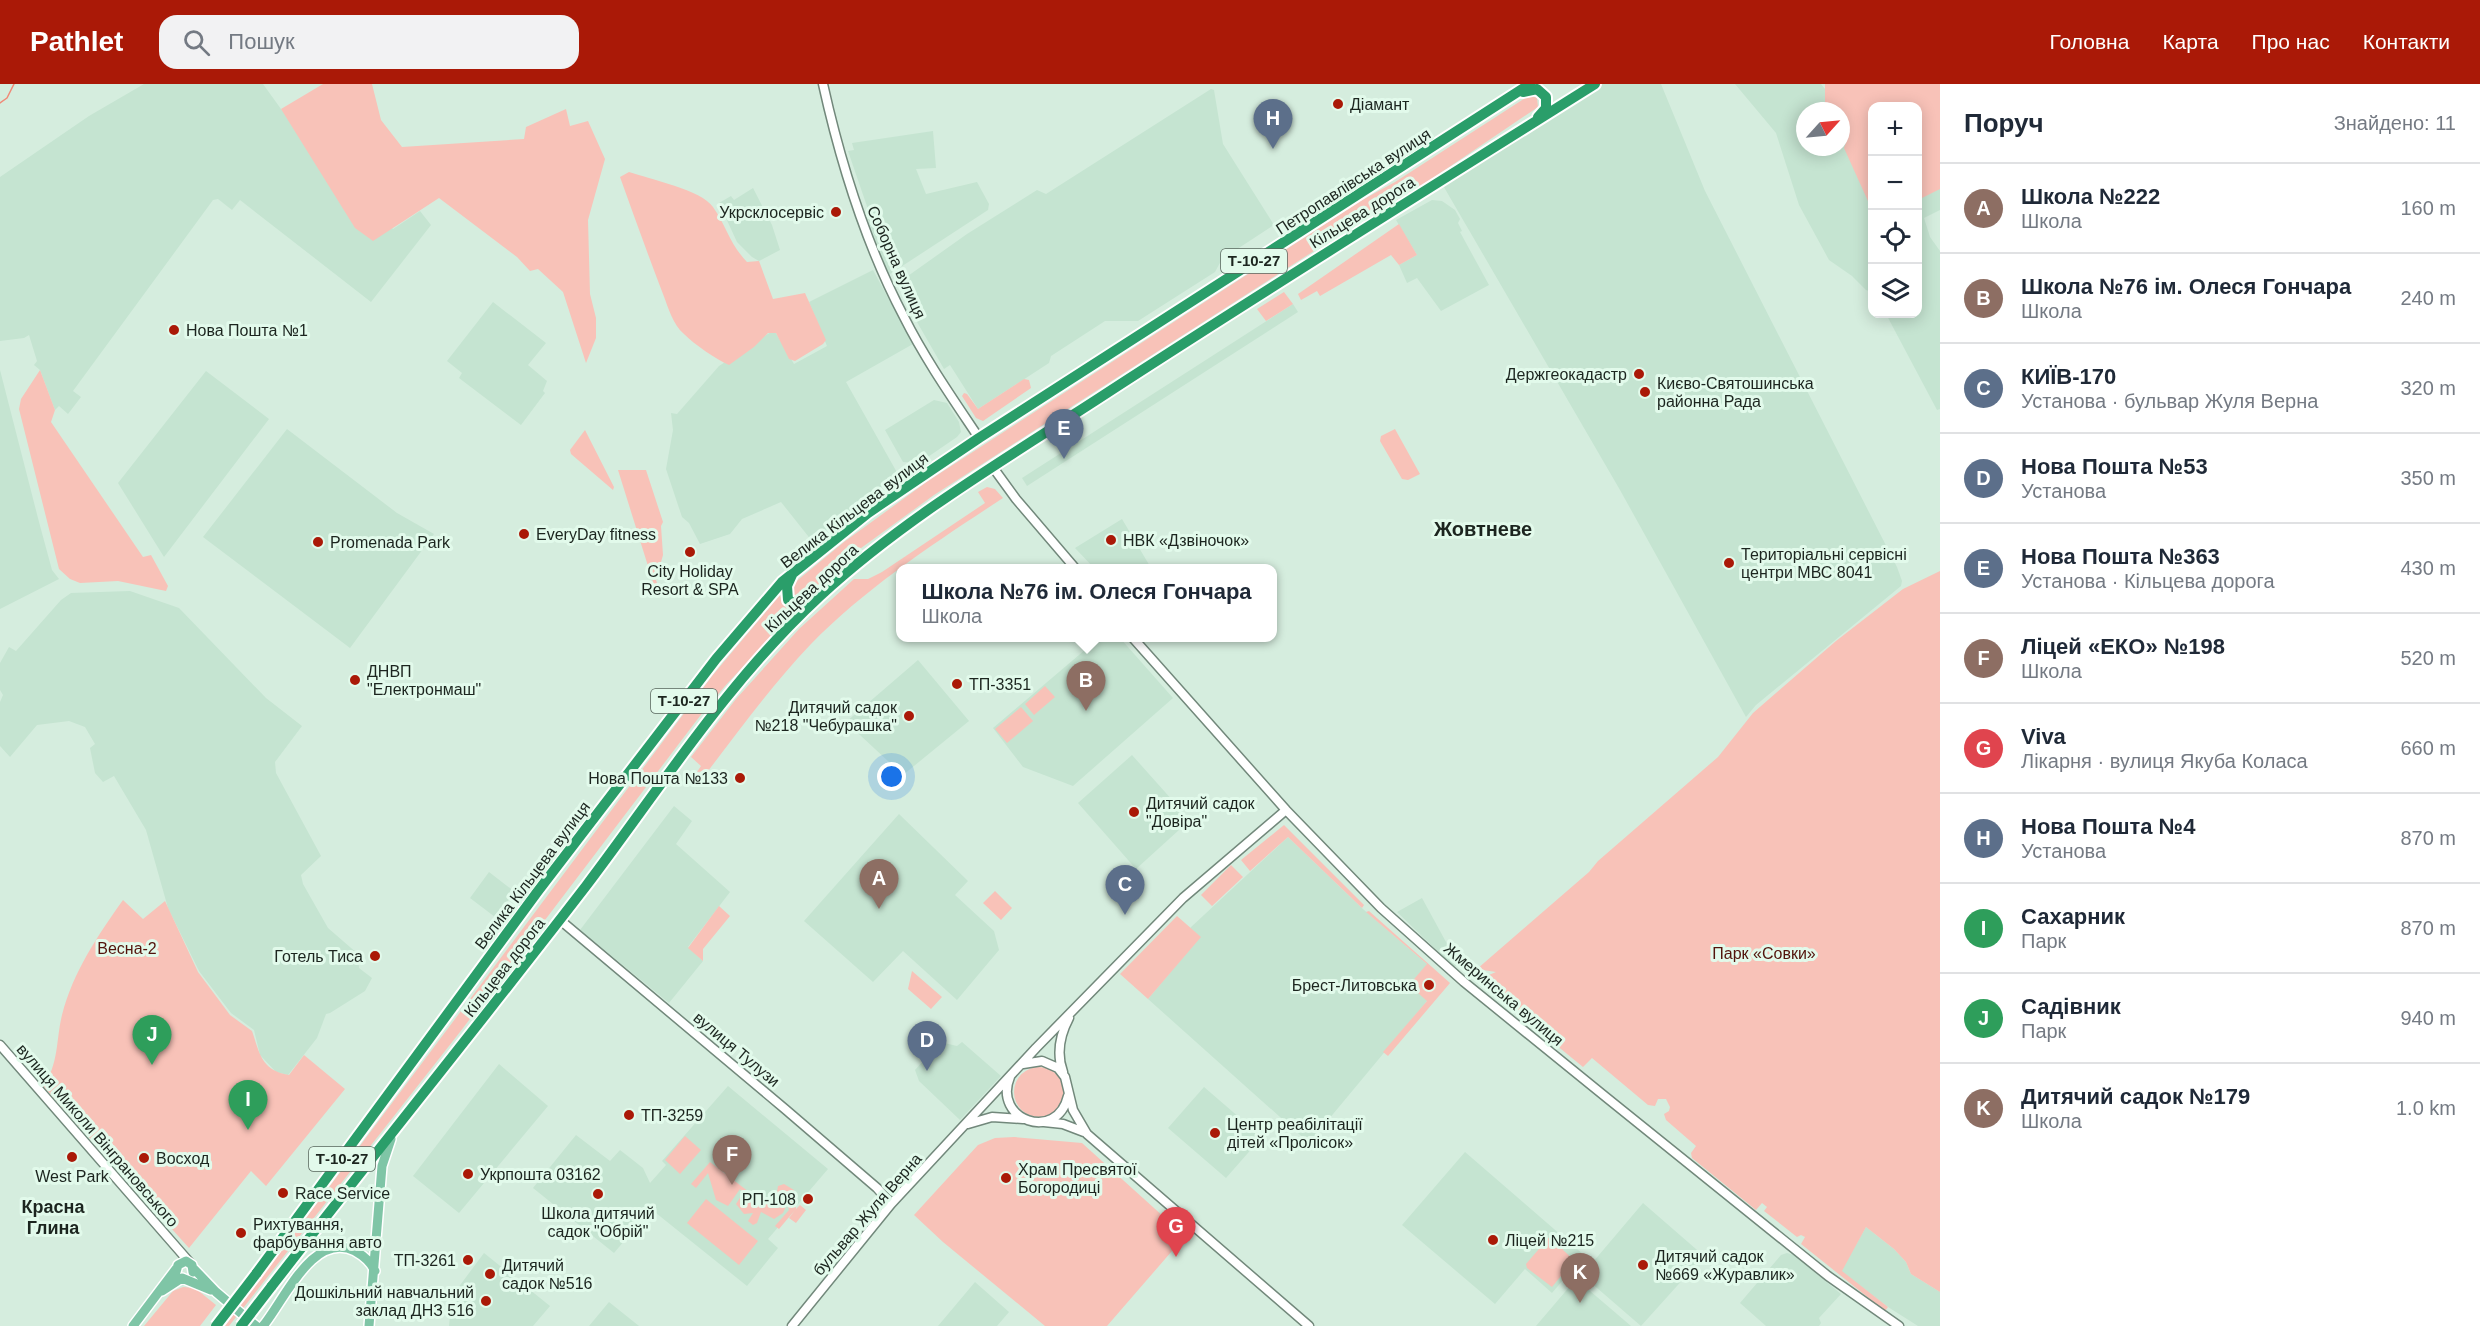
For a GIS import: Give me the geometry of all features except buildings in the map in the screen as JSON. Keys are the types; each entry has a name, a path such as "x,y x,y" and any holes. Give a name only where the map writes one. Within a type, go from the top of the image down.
{"highway":[{"name":"Петропавлівська вулиця","path":"979,438 1530,84"},
{"name":"Кільцева дорога","path":"241,1326 560,920 706,720 772,644 819,597 897,531 992,466 1594,84"},
{"path":"1512,96 1531,88 1543,92 1547,102 1545,108 1532,124"},
{"name":"Велика Кільцева вулиця","path":"216,1326 425,1042 743,626 796,570 868,513 979,438"},
{"path":"796,570 787,586 788,600 797,604 819,597"}],"main road":[{"name":"Соборна вулиця","path":"822,84 847,180 887,284 909,328 979,438"},
{"path":"992,466 1016,499 1072,564"},
{"name":"Жмеринська вулиця","path":"1137,642 1286,810 1374,902 1464,982 1828,1276 1899,1326"},
{"name":"бульвар Жуля Верна","path":"792,1326 891,1204 967,1124 977,1109 1183,898 1286,810"},
{"name":"вулиця Тулузи","path":"560,920 877,1188 891,1204"},
{"name":"бульвар Жуля Верна","path":"1065,1077 1059,1057 1060,1043 1072,1012"},
{"name":"вулиця Миколи Вінграновського","path":"0,1045 192,1266"},
{"path":"1020,1066 1032,1061 1042,1061 1058,1068 1065,1077 1075,1116 1087,1134"},
{"path":"1011,1075 1007,1089 1008,1099 1012,1109 1023,1119"},
{"path":"1044,1122 1057,1116 1064,1108 1069,1092"},
{"path":"967,1124 992,1117 1023,1119 1071,1126 1087,1134 1309,1326"},
{"path":"369,1326 382,1166 386,1149 396,1129"},
{"path":"174,1245 177,1274 216,1292"},
{"path":"263,1326 297,1277 318,1254 336,1248 351,1249 367,1259 375,1270"},
{"path":"133,1326 177,1267 186,1261 216,1292 256,1326"},
{"path":"159,1293 192,1275 192,1266"}],"shaded area":[{"path":"144,84 263,84 281,109 393,229 420,211 431,225 371,302 240,200 232,210 218,199 213,200 73,391 81,397 68,414 59,406 55,410 40,370 34,365 37,361 29,335 24,338 0,341 0,177 89,116"},
{"path":"1595,84 1661,84 1705,191 1897,567 1902,581 1901,586 1756,705 1746,717 1620,490 1441,182"},
{"path":"1735,84 1821,84 1836,102 1796,102 1796,156 1850,156 1850,120 1855,126 1868,180 1868,291 1829,260 1799,205 1776,133"},
{"path":"1211,89 1214,90 1223,144 1274,225 1222,259 1215,272 1138,321 1105,321 1051,356 1049,363 978,409 950,365 944,369 898,283 967,234 1037,190 1046,194"},
{"path":"933,131 936,168 916,169 926,194 977,182 989,204 988,210 890,274 887,273 868,219 871,218 848,151 854,150 852,143"},
{"path":"1940,186 1940,210 1924,218 1930,237 1940,251 1940,409 1937,410 1888,318 1922,318 1922,195"},
{"path":"753,188 772,225 780,250 759,261 737,242 719,203 731,196 734,200"},
{"path":"1432,200 1442,201 1455,210 1460,219 1458,223 1462,231 1460,232 1489,285 1441,311 1417,278 1407,283 1399,265 1417,255 1396,220"},
{"path":"873,270 913,344 846,382 899,476 885,484 812,541 781,502 742,519 730,534 700,544 689,523 682,517 666,469 673,430 671,413 677,414 719,366 774,330 794,364 827,346 809,302"},
{"path":"493,302 546,343 528,365 547,381 543,391 545,393 521,425 459,378 462,373 447,361"},
{"path":"1293,304 1298,312 1027,486 1022,478"},
{"path":"0,370 52,570 59,579 0,609"},
{"path":"206,371 269,419 164,557 118,483"},
{"path":"934,400 947,403 959,422 961,432 919,463 903,462 885,430"},
{"name":"Promenada Park","path":"287,429 397,513 434,534 350,648 203,537"},
{"name":"НВК «Дзвіночок»","path":"1122,519 1149,564 1090,564 1075,548"},
{"path":"130,591 179,608 266,698 302,726 275,762 276,773 321,856 301,875 303,884 328,928 358,954 359,968 372,978 365,991 326,1014 317,1038 288,1075 276,1072 260,1055 254,1030 231,1013 199,971 168,908 146,830 114,776 103,782 95,773 90,748 95,744 85,727 69,721 37,725 10,757 0,746 0,702 3,695 0,690 0,663 9,647 16,651 61,600 71,593"},
{"path":"1094,642 1124,642 1173,698 1073,786 1023,767 993,728"},
{"name":"Дитячий садок №218 \"Чебурашка\"","path":"918,660 969,721 903,775 846,722"},
{"name":"Дитячий садок \"Довіра\"","path":"1132,755 1190,820 1136,869 1078,803"},
{"path":"674,806 692,821 676,844 730,892 688,947 703,961 669,1003 580,930"},
{"path":"899,814 968,881 955,895 994,931 999,950 957,1000 903,951 873,982 804,921"},
{"path":"1288,837 1364,910 1427,964 1427,1001 1309,1143 1148,999 1200,937 1190,928"},
{"path":"489,872 515,892 495,917 470,898"},
{"path":"1422,898 1458,964 1454,967 1397,912"},
{"path":"940,1042 957,1046 962,1042 1001,1076 960,1120 919,1081 915,1070"},
{"path":"499,1064 548,1106 459,1213 413,1176"},
{"path":"728,1086 828,1169 768,1239 778,1248 747,1286 651,1209 614,1253 533,1188 576,1135 610,1161 620,1150 643,1168 650,1183 666,1165 662,1161"},
{"name":"Центр реабілітації дітей «Пролісок»","path":"1204,1087 1262,1137 1226,1178 1168,1128"},
{"name":"Ліцей №215","path":"1465,1152 1584,1255 1552,1293 1525,1269 1495,1304 1402,1225"},
{"name":"Дитячий садок №669 «Журавлик»","path":"1643,1203 1704,1256 1641,1326 1582,1275"},
{"path":"1866,1227 1894,1249 1906,1262 1911,1274 1940,1292 1940,1326 1918,1326 1888,1307 1841,1271"},
{"name":"Дитячий садок №516","path":"484,1253 550,1306 533,1326 449,1326 452,1296"},
{"path":"1787,1253 1794,1255 1841,1294 1819,1318 1821,1323 1819,1326 1766,1326 1740,1303 1781,1255"},
{"path":"1576,1279 1631,1326 1536,1326"},
{"path":"975,1282 1009,1312 997,1326 938,1326"},
{"path":"609,1302 639,1326 589,1326"}],"green space":[{"path":"323,84 372,84 381,120 402,147 524,139 526,127 566,109 570,126 588,121 605,159 588,220 590,294 596,318 596,338 586,363 563,292 538,269 530,271 517,257 439,198 373,241 355,228 281,109"},
{"path":"1825,84 1940,84 1940,189 1922,198 1922,102 1868,102 1868,201 1848,156 1850,156 1850,102 1825,102"},
{"path":"1530,95 1537,98 1538,107 1433,178 1331,240 934,495 857,551 805,599 792,599 790,588 793,584 844,542 928,481 1364,199 1395,182"},
{"path":"629,172 687,190 707,201 718,214 732,242 747,262 759,261 773,299 805,293 826,340 823,344 795,361 789,359 776,333 768,333 754,347 729,365 689,338 680,330 671,315 646,250 620,177"},
{"path":"1399,224 1417,255 1399,265 1391,255 1320,296 1317,291 1301,300 1298,294"},
{"path":"1284,292 1293,304 1266,321 1257,309"},
{"path":"40,370 55,410 51,422 143,557 151,555 168,586 166,591 118,581 80,583 70,579 59,569 19,409 21,399"},
{"path":"1024,379 1029,380 1031,388 983,421 976,418 962,396 964,393 967,394 978,409"},
{"path":"1395,429 1420,474 1408,480 1402,479 1380,441 1381,436"},
{"path":"585,430 614,487 613,490 571,454 570,450"},
{"path":"618,470 646,470 663,522 661,526 663,555 656,580 661,596 658,598"},
{"path":"987,487 995,489 1003,498 906,564 896,564 896,571 856,603 811,644 758,706 708,771 697,772 701,766 691,757 736,699 799,629 854,579 868,579 882,572 985,503 978,492"},
{"name":"Парк «Совки»","path":"1940,571 1940,1292 1911,1274 1906,1262 1894,1249 1866,1227 1842,1271 1888,1307 1885,1311 1801,1244 1805,1237 1801,1235 1797,1237 1764,1211 1767,1207 1762,1203 1756,1210 1692,1158 1691,1153 1696,1146 1666,1120 1664,1114 1669,1111 1670,1107 1666,1099 1658,1099 1655,1106 1648,1105 1592,1058 1583,1067 1479,982 1496,972 1477,969 1718,757 1753,713 1836,641 1903,589"},
{"path":"780,595 784,606 795,611 700,716 460,1032 229,1326 225,1326 712,676"},
{"path":"1045,686 1055,697 1034,715 1025,704"},
{"path":"1021,707 1033,721 1007,743 995,729"},
{"path":"1284,825 1364,905 1362,908 1288,837 1250,871 1241,860"},
{"path":"1231,865 1243,877 1212,906 1201,895"},
{"path":"995,891 1012,908 1001,920 983,903"},
{"name":"Весна-2","path":"123,900 143,919 165,901 198,972 230,1015 252,1031 260,1054 267,1065 280,1073 289,1075 304,1055 345,1089 266,1186 251,1171 189,1248 43,1086 52,1069 62,1015 73,984 96,940"},
{"path":"719,906 730,916 703,949 703,961 688,948"},
{"path":"1369,911 1450,983 1388,1056 1383,1052 1427,1001 1409,985 1427,964 1366,912"},
{"path":"1177,916 1201,937 1148,999 1120,974"},
{"path":"912,971 942,997 931,1009 908,989"},
{"path":"1034,1067 1044,1067 1057,1074 1064,1087 1064,1097 1057,1110 1044,1117 1034,1117 1025,1113 1018,1106 1014,1097 1014,1087 1018,1078 1025,1071"},
{"path":"685,1136 701,1150 680,1174 665,1160"},
{"path":"1014,1137 1082,1143 1185,1236 1107,1326 1045,1326 943,1242 914,1215 978,1145 995,1138"},
{"path":"710,1162 762,1202 776,1198 778,1186 784,1184 794,1190 796,1209 800,1205 806,1210 796,1223 789,1218 795,1210 779,1229 775,1226 789,1210 787,1204 783,1213 774,1219 761,1212 757,1223 753,1225 748,1221 753,1213 744,1214 736,1204 743,1193 740,1189 728,1206 716,1200 708,1173 696,1188 691,1184"},
{"path":"706,1199 758,1241 739,1265 687,1223"},
{"path":"1551,1235 1556,1235 1564,1243 1563,1250 1574,1260 1552,1287 1527,1268 1526,1264"},
{"path":"183,1287 195,1288 216,1305 200,1326 144,1326 173,1291"}],"waterway":[{"path":"0,103 7,98 14,84"}],"place":[{"name":"Діамант","path":"1338,104"},
{"name":"Нова Пошта №4","path":"1273,149"},
{"name":"Укрсклосервіс","path":"836,212"},
{"name":"Нова Пошта №1","path":"174,330"},
{"name":"Держгеокадастр","path":"1639,374"},
{"name":"Києво-Святошинська районна Рада","path":"1645,392"},
{"name":"Нова Пошта №363","path":"1064,459"},
{"name":"EveryDay fitness","path":"524,534"},
{"name":"НВК «Дзвіночок»","path":"1111,540"},
{"name":"Promenada Park","path":"318,542"},
{"name":"City Holiday Resort & SPA","path":"690,552"},
{"name":"Територіальні сервісні центри МВС 8041","path":"1729,563"},
{"name":"ДНВП \"Електронмаш\"","path":"355,680"},
{"name":"ТП-3351","path":"957,684"},
{"name":"Школа №76 ім. Олеся Гончара","path":"1086,711"},
{"name":"Дитячий садок №218 \"Чебурашка\"","path":"909,716"},
{"name":"Нова Пошта №133","path":"740,778"},
{"name":"Дитячий садок \"Довіра\"","path":"1134,812"},
{"name":"Школа №222","path":"879,909"},
{"name":"КИЇВ-170","path":"1125,915"},
{"name":"Готель Тиса","path":"375,956"},
{"name":"Брест-Литовська","path":"1429,985"},
{"name":"Садівник","path":"152,1065"},
{"name":"Нова Пошта №53","path":"927,1071"},
{"name":"ТП-3259","path":"629,1115"},
{"name":"Сахарник","path":"248,1130"},
{"name":"Центр реабілітації дітей «Пролісок»","path":"1215,1133"},
{"name":"West Park","path":"72,1157"},
{"name":"Восход","path":"144,1158"},
{"name":"Укрпошта 03162","path":"468,1174"},
{"name":"Храм Пресвятої Богородиці","path":"1006,1178"},
{"name":"Ліцей «ЕКО» №198","path":"732,1185"},
{"name":"Race Service","path":"283,1193"},
{"name":"Школа дитячий садок \"Обрій\"","path":"598,1194"},
{"name":"РП-108","path":"808,1199"},
{"name":"Рихтування, фарбування авто","path":"241,1233"},
{"name":"Ліцей №215","path":"1493,1240"},
{"name":"Viva","path":"1176,1257"},
{"name":"ТП-3261","path":"468,1260"},
{"name":"Дитячий садок №669 «Журавлик»","path":"1643,1265"},
{"name":"Дитячий садок №516","path":"490,1274"},
{"name":"Дошкільний навчальний заклад ДНЗ 516","path":"486,1301"},
{"name":"Дитячий садок №179","path":"1580,1303"}],"district":[{"name":"Жовтневе","path":"1483,529"},
{"name":"Красна Глина","path":"53,1217"}]}
